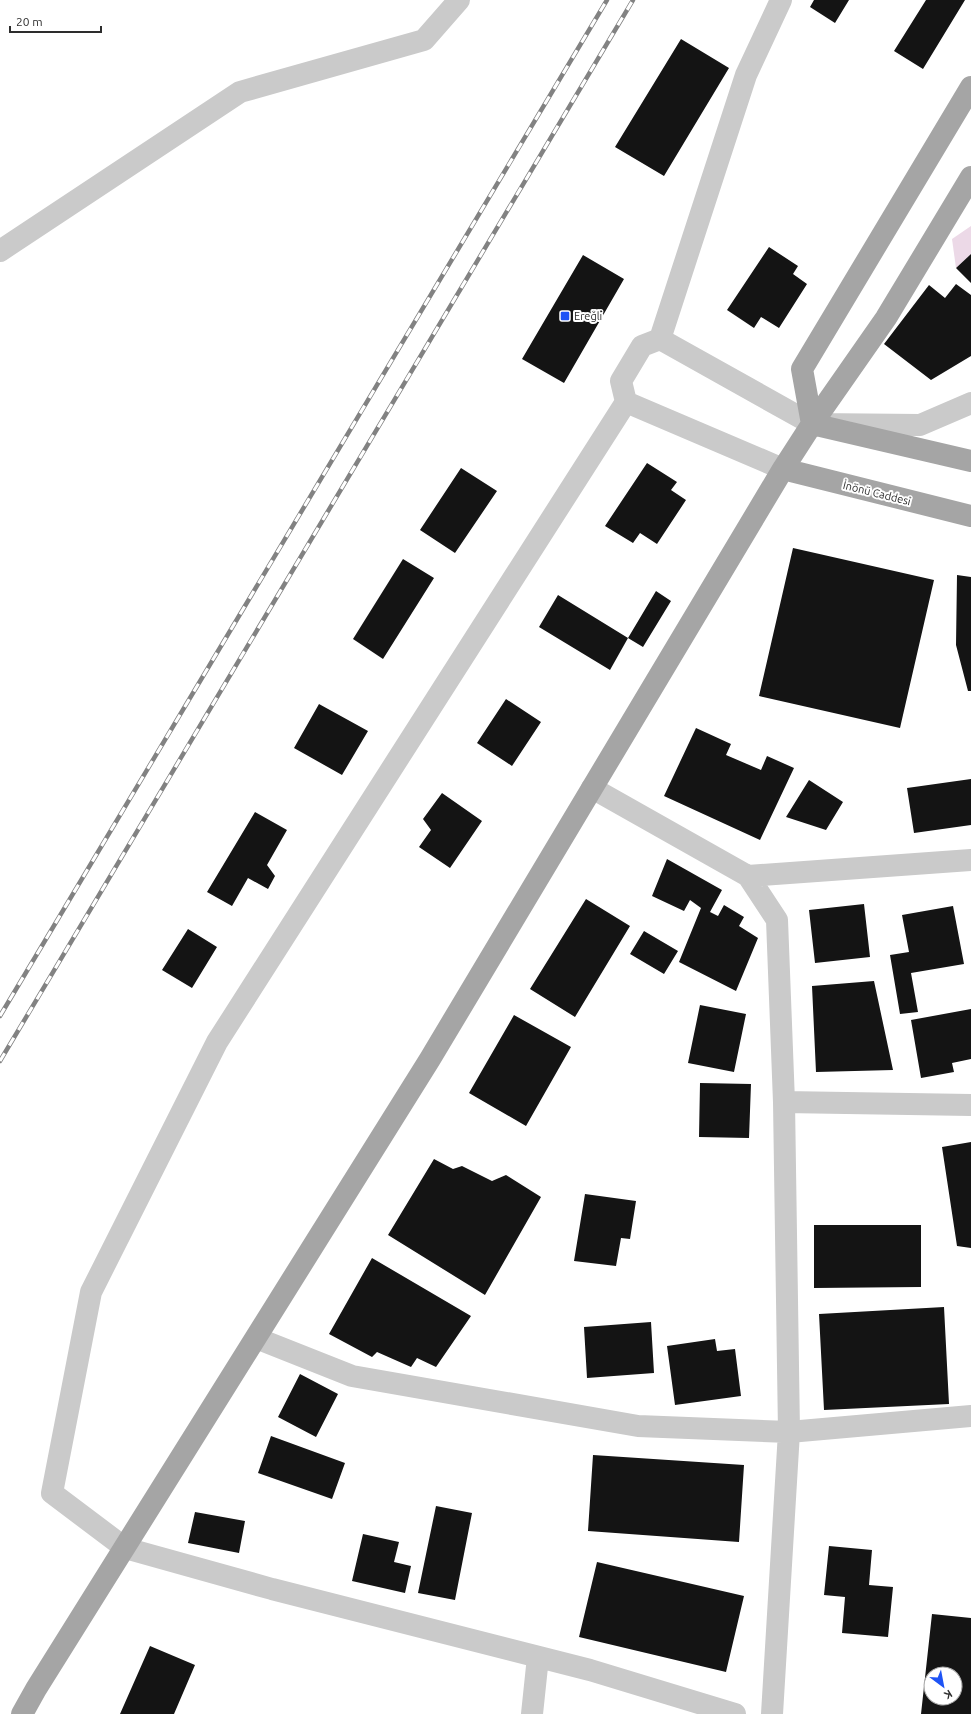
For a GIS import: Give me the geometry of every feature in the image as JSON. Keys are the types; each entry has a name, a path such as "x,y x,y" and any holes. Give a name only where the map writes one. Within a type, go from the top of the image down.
{"main road":[{"path":"812,424 802,369 971,88"},
{"path":"22,1714 36,1689 430,1059 784,469 812,424 886,318 971,177"},
{"path":"812,424 971,461"},
{"name":"İnönü Caddesi","path":"784,469 971,516"}],"street":[{"path":"0,251 240,92 424,40 459,0"},
{"path":"660,339 746,75 781,0"},
{"path":"660,339 642,346 622,381 626,402 217,1042 91,1292 52,1493 125,1548 272,1589 590,1670 735,1714"},
{"path":"660,339 812,424 920,425 971,403"},
{"path":"626,402 784,469"},
{"path":"592,788 748,876 777,920 784,1102 789,1432 772,1714"},
{"path":"748,876 971,860"},
{"path":"784,1102 971,1105"},
{"path":"256,1338 360,1378 638,1426 789,1432 971,1416"},
{"path":"532,1714 538,1657"}],"shaded area":[{"path":"971,226 971,254 956,268 952,239"}],"building":[{"path":"814,0 849,0 835,23 810,7"},
{"path":"926,0 965,0 923,69 894,51"},
{"path":"681,39 729,68 664,176 615,147"},
{"path":"769,247 798,266 793,274 807,284 779,328 761,317 754,328 727,310"},
{"path":"971,254 971,283 956,268"},
{"path":"583,255 624,279 564,383 522,359"},
{"path":"956,284 971,295 971,356 931,380 884,344 929,285 945,298"},
{"path":"647,463 677,482 671,490 686,500 657,544 640,533 633,543 605,526"},
{"path":"461,468 497,491 455,553 420,530"},
{"path":"793,548 934,580 900,728 759,696"},
{"path":"403,559 434,578 383,659 353,639"},
{"path":"957,575 971,577 971,691 968,691 956,645"},
{"path":"656,591 671,601 643,647 628,638"},
{"path":"558,595 628,638 610,670 539,627"},
{"path":"506,699 541,722 512,766 477,743"},
{"path":"319,704 368,731 342,775 294,748"},
{"path":"696,728 731,744 726,755 761,770 767,756 794,768 760,840 664,796"},
{"path":"971,779 971,825 914,833 907,788"},
{"path":"809,780 843,802 826,830 786,817"},
{"path":"442,793 482,821 450,868 419,847 431,830 423,819"},
{"path":"255,812 287,830 267,865 275,876 268,889 248,878 232,906 207,892"},
{"path":"667,859 722,890 710,912 718,916 724,905 744,917 739,926 758,938 736,991 679,962 701,908 690,900 684,911 652,896"},
{"path":"586,899 630,926 575,1017 530,989"},
{"path":"864,904 870,957 815,963 809,910"},
{"path":"953,906 964,964 911,973 918,1012 900,1014 890,955 909,952 902,915"},
{"path":"188,929 217,947 192,988 162,970"},
{"path":"644,931 678,951 664,974 630,954"},
{"path":"874,981 893,1070 816,1072 812,986"},
{"path":"700,1005 746,1014 734,1072 688,1063"},
{"path":"971,1009 971,1059 952,1063 954,1072 921,1078 911,1020"},
{"path":"514,1015 571,1047 526,1126 469,1093"},
{"path":"700,1083 751,1084 749,1138 699,1137"},
{"path":"971,1142 971,1248 957,1246 942,1147"},
{"path":"434,1159 453,1169 462,1166 492,1181 506,1175 541,1197 485,1295 388,1235"},
{"path":"585,1194 636,1201 630,1239 621,1238 616,1266 574,1261"},
{"path":"814,1225 921,1225 921,1287 814,1288"},
{"path":"372,1258 471,1316 436,1367 417,1358 411,1367 377,1352 372,1357 329,1334"},
{"path":"944,1307 949,1404 824,1410 819,1314"},
{"path":"651,1322 654,1373 587,1378 584,1327"},
{"path":"715,1339 717,1351 735,1349 741,1396 675,1405 667,1346"},
{"path":"300,1374 338,1394 316,1437 278,1417"},
{"path":"271,1436 345,1463 332,1499 258,1473"},
{"path":"593,1455 744,1465 739,1542 588,1531"},
{"path":"436,1506 472,1513 455,1600 418,1593"},
{"path":"195,1512 245,1521 239,1553 188,1543"},
{"path":"363,1534 399,1542 394,1562 411,1566 405,1593 352,1581"},
{"path":"829,1546 872,1550 869,1585 893,1587 888,1637 842,1633 845,1597 824,1595"},
{"path":"597,1562 744,1596 726,1672 579,1637"},
{"path":"932,1614 971,1618 971,1714 921,1714 923,1696 923,1706 963,1706 963,1666 926,1666"},
{"path":"150,1646 195,1665 174,1714 120,1714"}],"railway":[{"path":"0,1016 607,0"},
{"path":"0,1061 633,0"}],"place":[{"name":"Ereğli","path":"565,316"}]}
